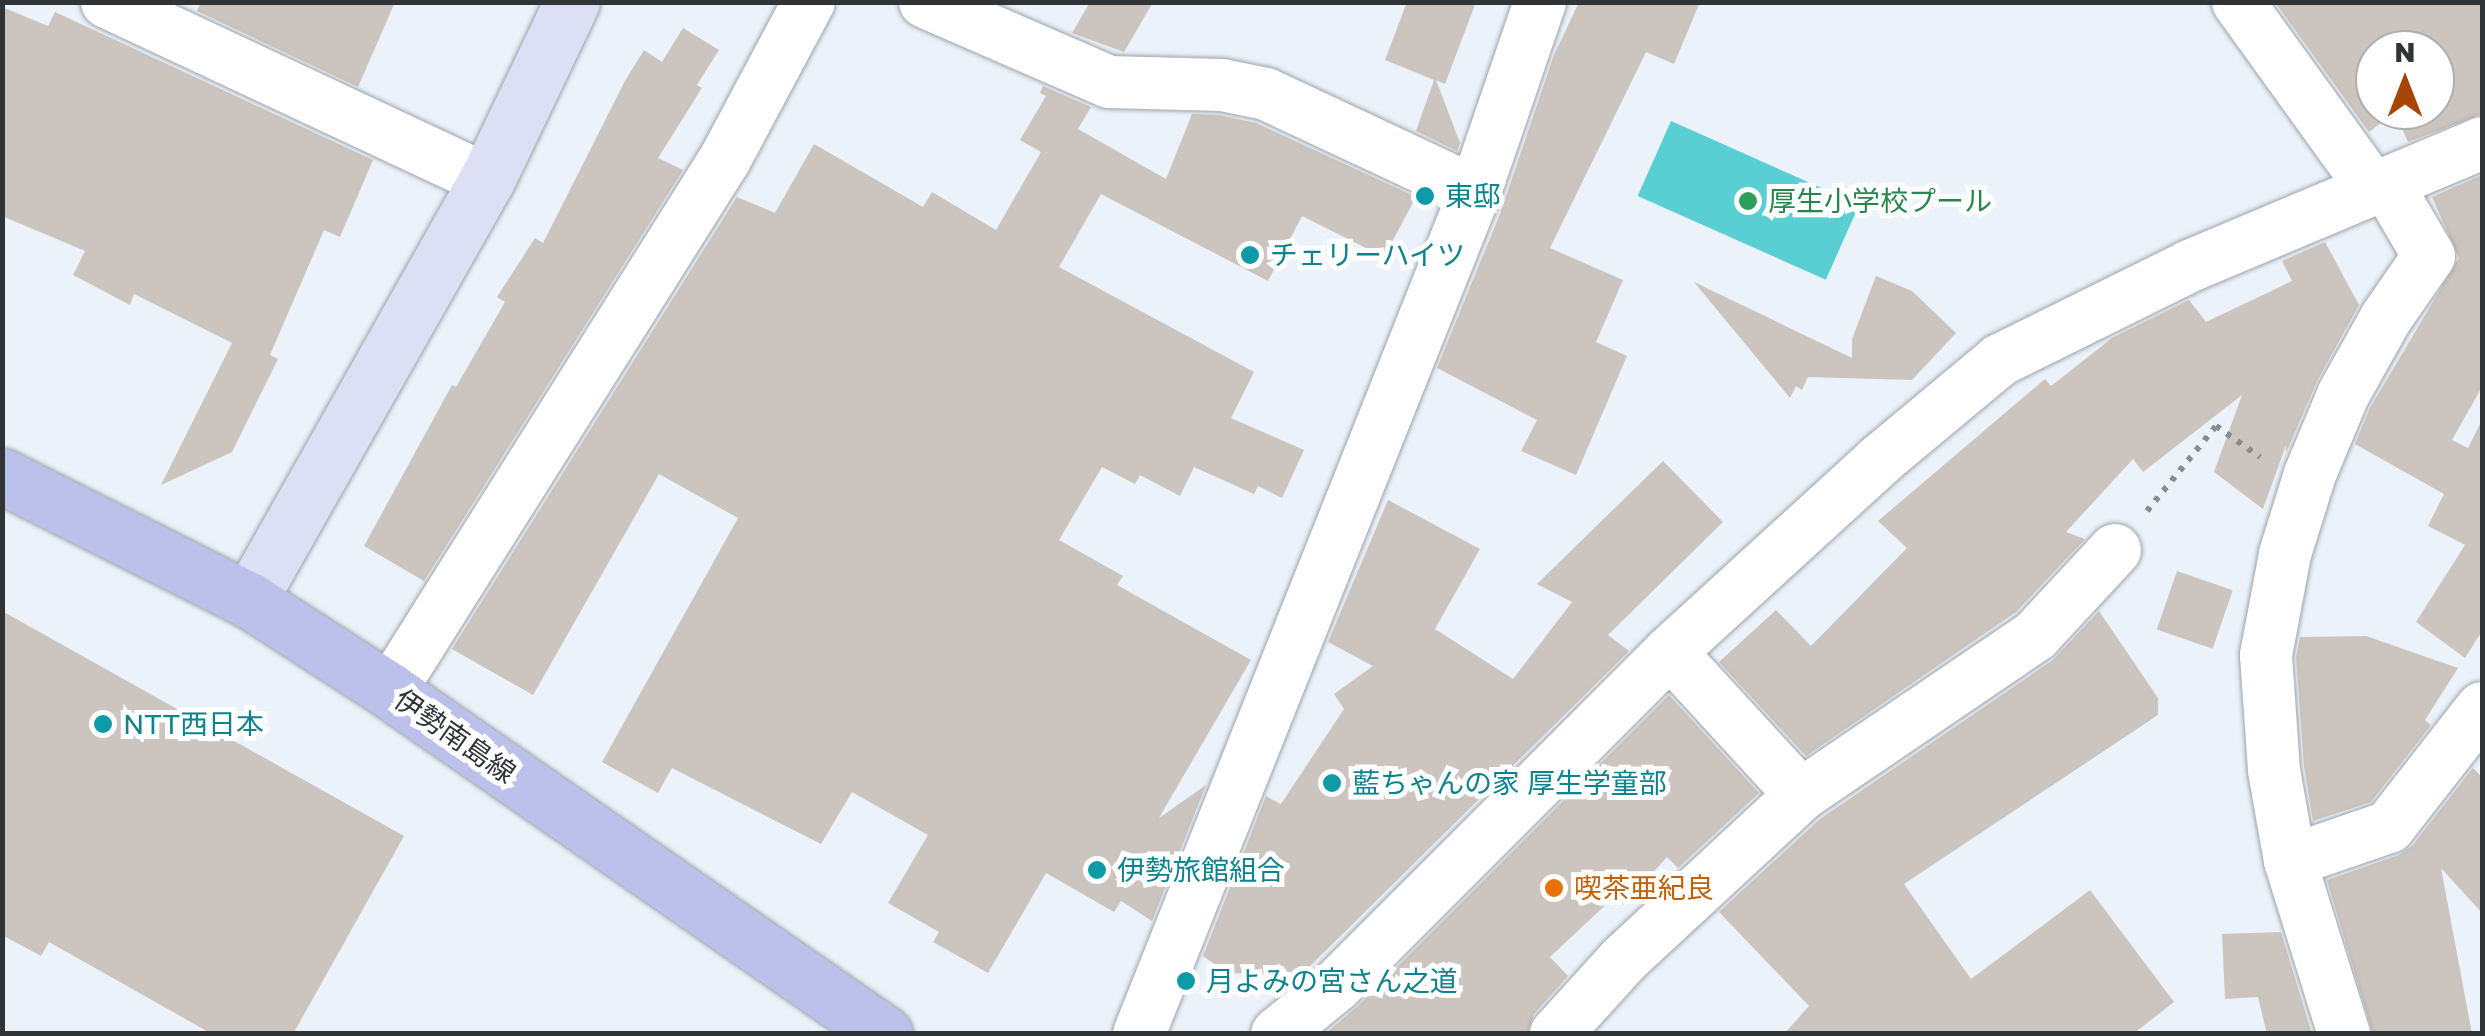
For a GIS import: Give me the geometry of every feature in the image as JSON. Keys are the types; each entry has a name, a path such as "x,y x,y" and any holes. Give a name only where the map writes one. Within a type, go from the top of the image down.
{"main road":[{"name":"伊勢南島線","path":"2,476 249,600 390,692 885,1034"}],"street":[{"path":"107,2 171,16 487,180"},
{"path":"249,600 487,180 572,2"},
{"path":"390,692 714,176 810,2"},
{"path":"925,2 1110,82 1222,84 1266,94 1475,192"},
{"path":"1139,1034 1475,192 1540,2"},
{"path":"2238,2 2429,256 2386,318 2343,394 2285,554 2266,655 2274,770 2290,861 2344,1034"},
{"path":"1277,1034 1337,984 1670,652 1880,460 2000,360 2190,266 2482,144"},
{"path":"1556,1034 1624,960 1801,795 2036,635 2115,550"},
{"path":"1670,652 1801,795"},
{"path":"2290,861 2389,827 2482,708"}],"path":[{"path":"2115,550 2216,426 2306,490"}],"water":[{"name":"厚生小学校プール","path":"1671,121 1859,205 1826,280 1638,196"}],"building":[{"path":"201,2 395,2 358,87 197,11"},
{"path":"1090,2 1153,2 1124,52 1072,33"},
{"path":"1407,2 1476,2 1445,84 1436,80 1460,143 1457,151 1416,131 1434,80 1385,60"},
{"path":"1579,2 1700,2 1674,64 1646,52 1550,248 1623,280 1596,342 1627,356 1576,475 1521,451 1537,420 1437,368 1500,214 1554,55"},
{"path":"2275,2 2482,2 2482,114 2455,124 2455,30 2355,30 2355,113"},
{"path":"2,7 48,26 55,12 373,160 340,237 324,230 270,355 278,359 232,452 161,485 232,343 134,294 130,305 73,275 85,251 2,216"},
{"path":"683,28 719,50 697,85 702,88 658,158 683,170 424,581 364,546 452,385 456,387 505,302 497,297 535,238 543,243 626,79 644,50 662,62"},
{"path":"1043,86 1091,107 1078,129 1166,179 1192,114 1219,115 1256,123 1416,197 1384,257 1302,216 1268,281 1101,194 1059,267 1254,372 1231,418 1304,450 1282,498 1258,486 1254,494 1194,467 1180,496 1140,475 1135,484 1102,467 1059,540 1123,576 1117,585 1251,660 1159,818 1206,785 1152,921 1121,901 1114,912 1046,873 988,973 933,942 939,932 888,903 928,835 852,792 821,844 672,768 658,793 602,762 738,518 659,474 533,695 452,649 737,197 775,213 814,144 923,207 932,192 996,230 1041,152 1020,140 1046,96 1040,93"},
{"path":"2403,130 2440,130 2408,142"},
{"path":"2482,175 2482,387 2452,440 2468,448 2482,420 2482,631 2465,658 2416,622 2465,545 2428,526 2444,494 2355,444 2370,408 2459,258 2432,197"},
{"path":"2325,242 2359,305 2317,381 2286,453 2286,445 2263,509 2214,472 2242,395 2143,472 2133,459 2066,532 2085,539 2016,612 1806,756 1719,662 1776,610 1811,646 1907,548 1878,521 2045,379 2051,386 2112,338 2189,300 2206,322 2292,281 2282,261"},
{"path":"1876,276 1912,291 1956,333 1912,380 1808,377 1802,390 1796,386 1790,398 1694,282 1852,358 1852,339"},
{"path":"1663,461 1723,522 1608,635 1629,651 1301,975 1228,973 1203,956 1266,796 1281,804 1344,709 1334,694 1373,666 1328,642 1388,500 1480,549 1435,629 1513,679 1572,602 1537,584"},
{"path":"2177,571 2233,590 2213,649 2157,630"},
{"name":"NTT西日本","path":"2,611 404,836 293,1034 212,1034 49,942 41,956 2,935"},
{"path":"2099,611 2158,698 2158,715 1904,884 1971,979 2090,890 2174,1002 2133,1034 1784,1034 1809,1006 1719,912 1820,819 2053,660"},
{"path":"2366,636 2458,668 2425,720 2431,725 2371,802 2313,821 2304,766 2296,657 2300,637"},
{"path":"1669,695 1759,793 1678,868 1667,857 1623,905 1614,897 1550,957 1568,976 1534,1014 1527,1034 1325,1034 1358,1006"},
{"path":"2473,768 2482,777 2482,913 2441,868 2472,1034 2373,1034 2327,880 2399,855 2412,846"},
{"path":"2281,932 2312,1034 2267,1034 2258,997 2225,999 2222,934"}],"place":[{"name":"東邸","path":"1425,196"},
{"name":"厚生小学校プール","path":"1748,201"},
{"name":"チェリーハイツ","path":"1250,255"},
{"name":"NTT西日本","path":"103,724"},
{"name":"藍ちゃんの家 厚生学童部","path":"1332,783"},
{"name":"伊勢旅館組合","path":"1097,870"},
{"name":"喫茶亜紀良","path":"1554,888"},
{"name":"月よみの宮さん之道","path":"1186,981"}]}
